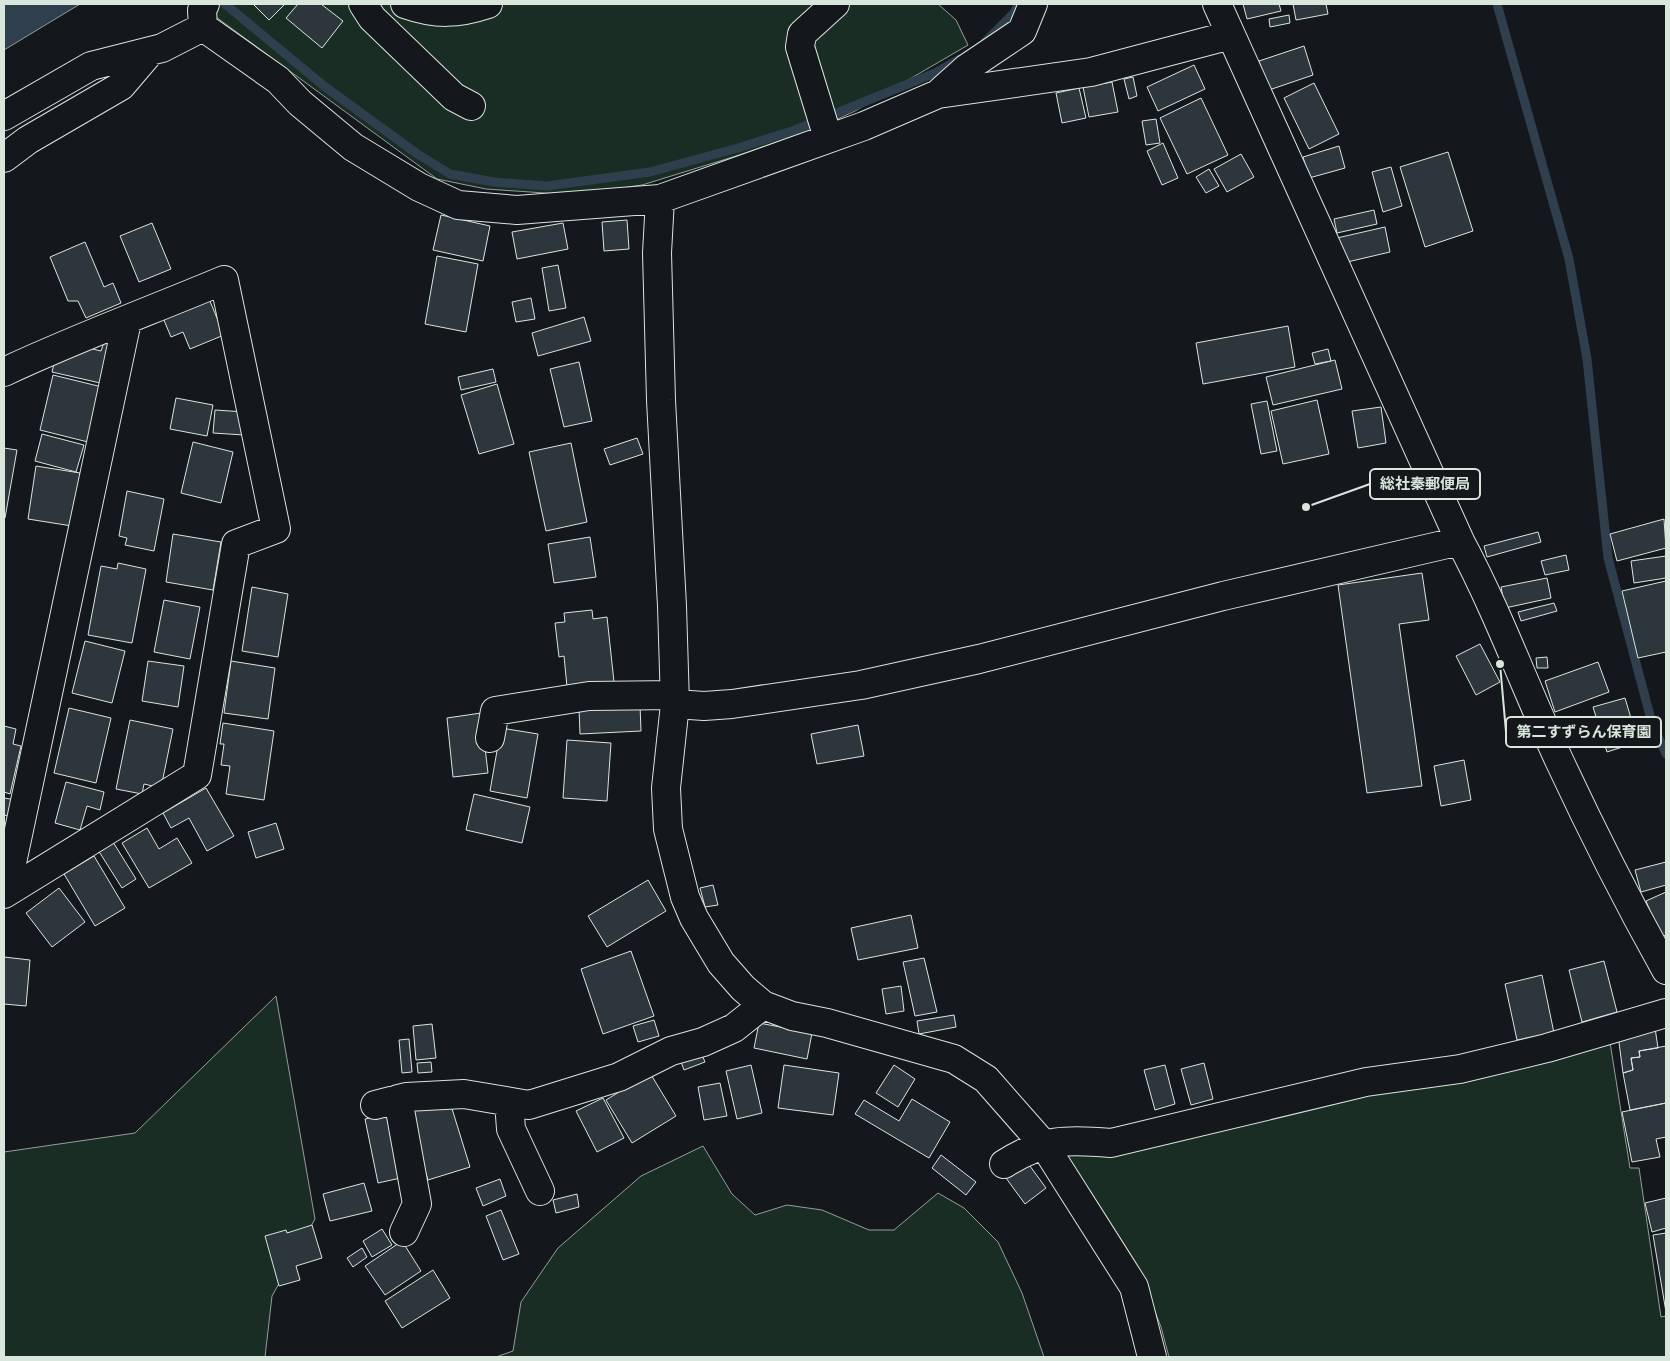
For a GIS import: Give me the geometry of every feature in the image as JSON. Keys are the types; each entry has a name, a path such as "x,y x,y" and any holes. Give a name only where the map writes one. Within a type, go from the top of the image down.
{"street":[{"path":"363,4 372,18 454,97 471,106"},
{"path":"405,4 423,10 449,13 488,4"},
{"path":"828,138 800,47 802,34 836,4"},
{"path":"938,94 967,68 1022,31 1033,4"},
{"path":"1217,4 1460,541 1481,580 1559,759 1632,909 1666,970"},
{"path":"4,158 28,140 121,86 150,52 204,15 278,80 300,103 353,147 419,187 458,205 517,210 660,199 864,126 938,94 1091,72 1231,35"},
{"path":"4,116 90,66 150,52"},
{"path":"660,199 657,253 661,400 675,700 666,788 668,829 676,872 694,918 721,963 743,988 763,1005 792,1016 827,1023 954,1059 986,1079 1044,1145 1134,1287 1152,1357"},
{"path":"4,372 58,347 127,322 224,280 276,529 236,544 197,776 5,892"},
{"path":"5,892 127,322"},
{"path":"490,738 495,711 589,696 675,700 704,706 732,704 861,685 979,659 1223,596 1460,541"},
{"path":"404,1232 417,1204 415,1185 386,1102 464,1094 529,1105 618,1077 671,1051 704,1042 734,1028 763,1005"},
{"path":"1004,1164 1026,1151 1070,1139 1112,1143 1366,1082 1460,1069 1547,1048 1666,1014"},
{"path":"509,1102 511,1129 540,1191"}],"green space":[{"path":"218,4 938,4 956,20 968,45 855,111 801,136 642,185 574,195 486,189 437,179 216,17"},
{"path":"276,996 315,1219 272,1296 265,1357 4,1357 4,1152 135,1133"},
{"path":"1609,1036 1630,1168 1639,1168 1661,1317 1666,1316 1666,1357 1169,1357 1161,1327 1136,1263 1089,1189 1065,1161 1063,1150"},
{"path":"703,1146 732,1194 755,1215 787,1205 822,1210 869,1230 894,1230 938,1193 964,1208 998,1242 1022,1293 1044,1357 496,1357 513,1351 521,1302 558,1248 641,1176"}],"water":[{"path":"4,4 80,4 4,50"}],"building":[{"path":"253,4 285,4 269,20"},
{"path":"298,4 321,4 343,21 322,48 286,18"},
{"path":"1243,4 1279,4 1281,11 1247,19"},
{"path":"1293,4 1326,4 1328,14 1296,20"},
{"path":"1289,15 1290,23 1270,27 1269,19"},
{"path":"1304,46 1313,75 1269,90 1259,61"},
{"path":"1194,65 1205,89 1158,111 1147,87"},
{"path":"1133,77 1137,96 1129,99 1124,79"},
{"path":"1112,82 1118,112 1089,117 1083,87"},
{"path":"1314,83 1339,134 1309,149 1284,98"},
{"path":"1079,88 1086,118 1062,123 1056,93"},
{"path":"1201,98 1228,155 1187,174 1160,118"},
{"path":"1156,119 1160,143 1146,145 1142,121"},
{"path":"1163,143 1178,178 1162,185 1147,151"},
{"path":"1339,146 1345,168 1309,178 1303,157"},
{"path":"1448,152 1473,231 1425,247 1400,167"},
{"path":"1241,154 1254,177 1227,192 1214,169"},
{"path":"1391,167 1402,206 1383,212 1372,172"},
{"path":"1209,169 1219,186 1206,193 1196,177"},
{"path":"1374,210 1377,224 1337,233 1334,219"},
{"path":"441,215 490,226 483,261 433,250"},
{"path":"627,220 629,249 604,251 602,222"},
{"path":"152,223 171,269 139,282 120,236"},
{"path":"563,223 568,249 517,259 512,232"},
{"path":"1385,227 1390,252 1343,263 1337,238"},
{"path":"85,242 104,287 113,283 121,303 86,318 78,301 68,301 50,257"},
{"path":"437,256 478,264 466,332 425,324"},
{"path":"558,265 566,308 549,311 542,268"},
{"path":"207,294 224,335 190,349 183,332 171,337 161,313"},
{"path":"531,298 535,319 516,322 512,302"},
{"path":"584,317 591,341 538,356 532,333"},
{"path":"1288,326 1295,367 1203,384 1196,343"},
{"path":"104,342 118,346 109,385 52,372 58,347 76,345 101,351"},
{"path":"1328,349 1331,361 1315,364 1312,353"},
{"path":"1335,360 1342,389 1273,405 1266,377"},
{"path":"579,362 592,421 564,427 550,369"},
{"path":"493,369 496,382 461,390 458,377"},
{"path":"53,375 102,387 88,442 40,430"},
{"path":"497,384 514,444 479,454 461,395"},
{"path":"176,398 213,405 207,436 170,429"},
{"path":"1317,400 1329,454 1283,464 1271,411"},
{"path":"1267,401 1277,451 1261,454 1251,404"},
{"path":"1381,407 1386,443 1358,448 1352,411"},
{"path":"215,410 245,412 244,435 213,433"},
{"path":"42,434 84,445 76,472 35,461"},
{"path":"637,438 643,454 610,465 604,449"},
{"path":"193,442 233,452 221,503 181,493"},
{"path":"571,443 587,522 546,531 529,452"},
{"path":"4,448 17,450 5,518 4,518"},
{"path":"36,466 80,473 72,526 28,519"},
{"path":"127,491 164,499 154,551 125,545 127,538 119,536"},
{"path":"1664,519 1666,548 1617,561 1610,534"},
{"path":"1538,532 1541,542 1487,557 1484,546"},
{"path":"173,534 221,542 213,590 166,582"},
{"path":"590,537 596,577 554,583 548,544"},
{"path":"1566,555 1569,570 1545,575 1541,561"},
{"path":"1666,556 1666,578 1634,583 1631,561"},
{"path":"118,563 146,569 132,643 88,635 101,566 117,569"},
{"path":"1422,573 1429,620 1399,624 1422,786 1367,793 1338,585"},
{"path":"1547,578 1551,598 1505,608 1501,587"},
{"path":"1666,581 1666,652 1638,658 1622,591"},
{"path":"252,587 288,594 278,657 242,651"},
{"path":"164,600 200,607 190,659 154,652"},
{"path":"1554,603 1557,611 1521,621 1518,612"},
{"path":"592,610 593,619 607,617 614,682 567,687 564,656 559,657 555,623 565,622 564,613"},
{"path":"85,641 125,651 112,703 72,693"},
{"path":"1480,644 1500,682 1476,695 1456,656"},
{"path":"1547,657 1548,668 1537,668 1536,658"},
{"path":"148,661 184,666 178,707 142,701"},
{"path":"231,661 275,668 268,719 224,713"},
{"path":"1598,662 1609,692 1555,712 1545,681"},
{"path":"1625,698 1638,742 1607,752 1593,707"},
{"path":"640,705 641,731 580,734 579,708"},
{"path":"69,708 111,718 96,783 54,773"},
{"path":"481,713 488,773 453,777 447,718"},
{"path":"130,720 173,729 161,788 144,784 142,794 116,789"},
{"path":"223,723 274,731 264,800 226,794 230,766 221,765 224,744 220,744"},
{"path":"858,725 864,756 817,764 811,734"},
{"path":"4,726 16,729 13,744 21,746 10,794 4,792"},
{"path":"501,728 538,734 527,798 490,791"},
{"path":"567,740 611,743 607,801 563,798"},
{"path":"1464,760 1471,800 1441,806 1434,766"},
{"path":"66,782 104,792 100,810 87,806 80,830 55,823"},
{"path":"206,788 234,836 207,851 189,818 171,828 163,813"},
{"path":"474,794 530,807 522,843 466,830"},
{"path":"4,798 16,800 12,817 4,815"},
{"path":"276,823 284,849 256,858 248,832"},
{"path":"147,828 159,849 177,838 192,863 149,888 122,843"},
{"path":"113,842 136,879 122,888 98,850"},
{"path":"94,856 125,908 95,926 64,874"},
{"path":"1666,862 1666,885 1641,892 1635,870"},
{"path":"648,880 666,911 607,947 588,916"},
{"path":"713,885 718,905 705,907 700,888"},
{"path":"59,888 85,922 52,947 26,913"},
{"path":"1666,892 1666,935 1661,937 1646,901"},
{"path":"911,915 918,948 858,960 851,928"},
{"path":"631,951 654,1016 603,1034 581,969"},
{"path":"4,957 30,960 26,1006 4,1004"},
{"path":"924,958 937,1012 915,1016 903,962"},
{"path":"1604,961 1617,1012 1582,1022 1569,970"},
{"path":"1542,975 1554,1033 1517,1040 1505,984"},
{"path":"901,986 904,1011 886,1014 882,989"},
{"path":"954,1015 956,1027 919,1034 917,1021"},
{"path":"654,1020 659,1036 638,1042 633,1026"},
{"path":"1654,1021 1658,1048 1639,1051 1640,1057 1631,1058 1633,1070 1623,1073 1617,1027"},
{"path":"759,1023 812,1033 807,1059 754,1048"},
{"path":"432,1024 436,1058 416,1060 413,1026"},
{"path":"409,1039 412,1072 402,1073 399,1040"},
{"path":"1666,1046 1666,1103 1630,1110 1623,1073 1633,1070 1631,1058 1640,1057 1639,1051"},
{"path":"700,1050 705,1062 684,1070 680,1059"},
{"path":"431,1062 432,1072 418,1073 417,1063"},
{"path":"1204,1063 1213,1099 1191,1105 1181,1069"},
{"path":"751,1065 762,1113 737,1119 726,1071"},
{"path":"784,1065 839,1073 833,1115 778,1108"},
{"path":"894,1065 915,1079 898,1107 876,1093"},
{"path":"1165,1065 1175,1104 1155,1110 1144,1070"},
{"path":"650,1073 676,1116 632,1143 606,1100"},
{"path":"720,1083 727,1116 704,1120 698,1087"},
{"path":"603,1098 624,1138 597,1152 576,1111"},
{"path":"449,1099 470,1167 428,1180 407,1112"},
{"path":"912,1099 950,1122 929,1158 855,1114 864,1100 899,1121"},
{"path":"1666,1103 1666,1137 1656,1139 1660,1157 1632,1162 1622,1112"},
{"path":"391,1113 405,1177 378,1183 365,1119"},
{"path":"941,1155 976,1182 966,1195 932,1168"},
{"path":"1027,1162 1046,1188 1025,1204 1006,1178"},
{"path":"500,1179 506,1196 483,1206 476,1188"},
{"path":"364,1183 372,1211 330,1221 323,1194"},
{"path":"577,1194 579,1207 556,1213 553,1200"},
{"path":"1666,1198 1666,1228 1652,1232 1645,1203"},
{"path":"501,1210 519,1254 503,1260 486,1216"},
{"path":"312,1225 322,1258 296,1266 300,1280 279,1286 265,1236 286,1230 287,1233"},
{"path":"382,1229 392,1245 372,1257 363,1241"},
{"path":"1666,1233 1666,1312 1653,1235"},
{"path":"402,1241 421,1271 385,1295 365,1266"},
{"path":"362,1248 367,1257 353,1267 347,1258"},
{"path":"433,1270 450,1298 402,1328 385,1301"}],"waterway":[{"path":"225,4 324,86 416,153 450,174 494,182 547,186 650,172 738,148 795,130 935,73 960,59"},
{"path":"985,42 1014,13 1018,4"},
{"path":"1497,4 1569,259 1587,359 1608,558 1652,723 1666,754"}],"place":[{"name":"総社秦郵便局","path":"1306,507"},
{"name":"第二すずらん保育園","path":"1500,664"}]}
